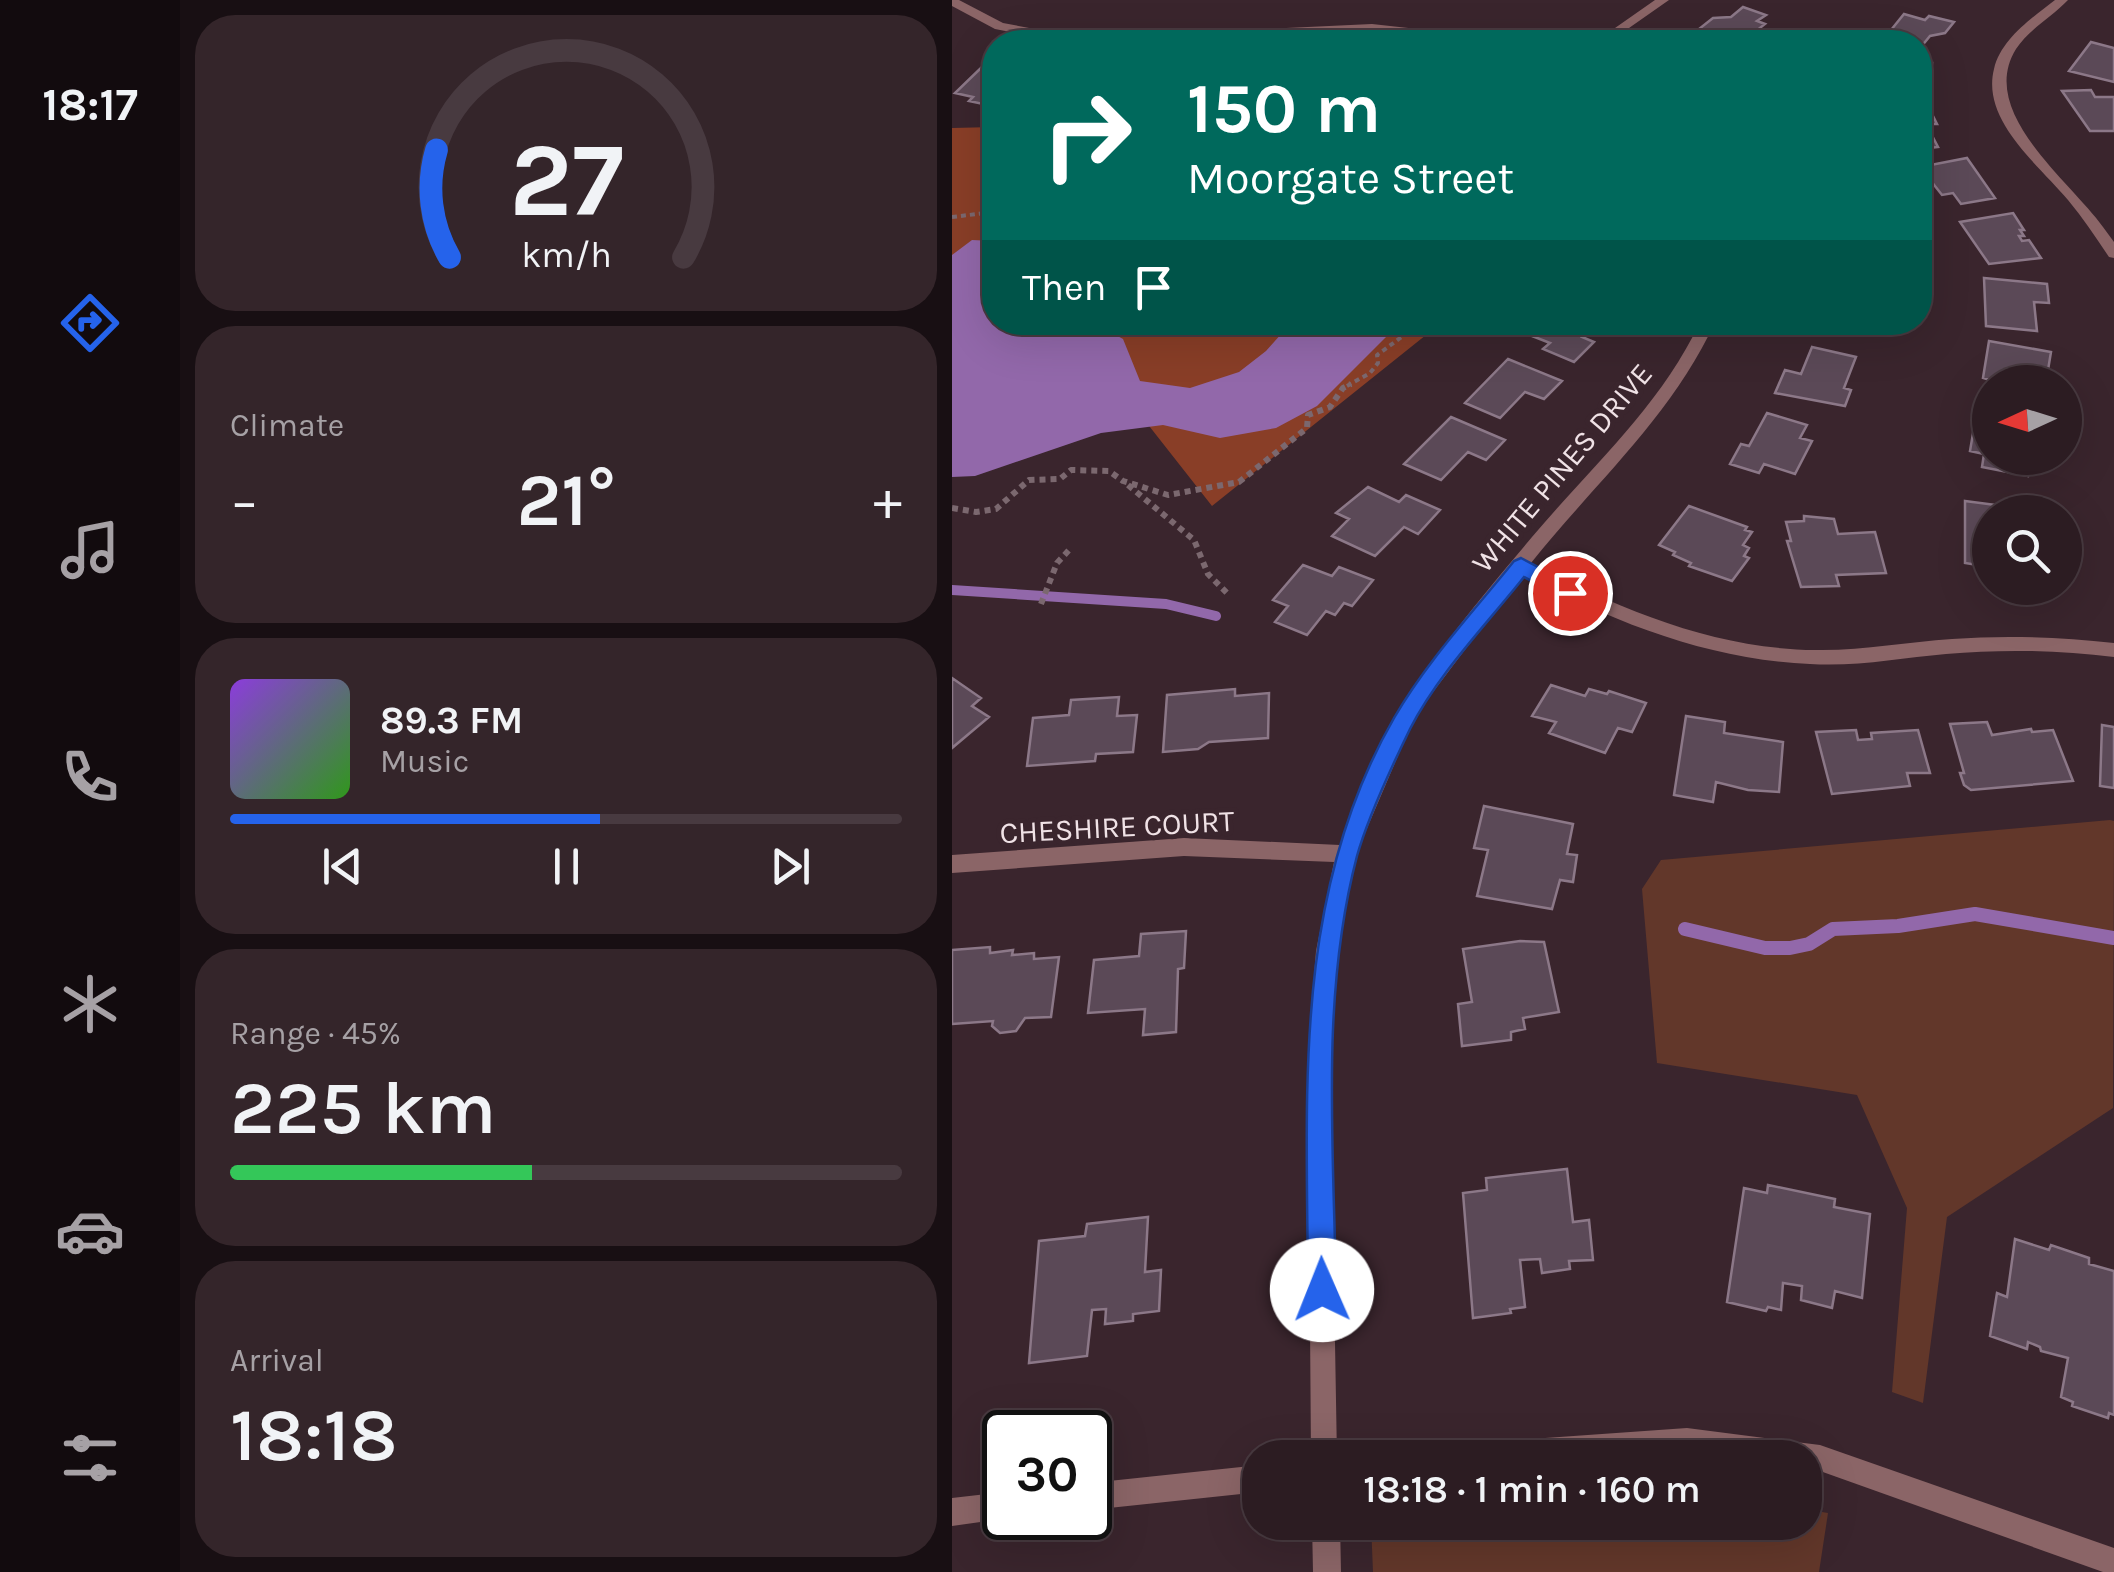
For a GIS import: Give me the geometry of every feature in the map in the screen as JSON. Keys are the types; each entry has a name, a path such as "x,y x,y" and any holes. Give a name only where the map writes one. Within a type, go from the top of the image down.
{"street":[{"path":"1619,30 1663,0"},
{"path":"2062,0 2009,49 1999,75 2000,96 2016,133 2096,226 2114,254"},
{"path":"952,1 999,26 1019,30"},
{"path":"1329,30 1390,30"},
{"name":"WHITE PINES DRIVE","path":"1324,1440 1319,1054 1328,950 1346,854 1416,699 1521,566 1662,402 1694,357 1703,335"},
{"path":"1521,566 1589,603 1696,640 1802,657 1854,658 1953,646 2036,644 2114,650"},
{"name":"CHESHIRE COURT","path":"952,864 1184,848 1346,854"},
{"path":"1822,1459 2114,1562"},
{"path":"1112,1494 1242,1480"},
{"path":"952,1512 982,1509"},
{"path":"1326,1540 1327,1572"}],"path":[{"path":"952,218 982,214"},
{"path":"1122,482 1168,495 1239,482 1307,428 1308,415 1330,407 1343,388 1370,373 1378,362 1377,354 1403,335"},
{"path":"952,508 976,512 996,509 1030,480 1060,479 1071,470 1094,468 1109,472 1194,540 1208,574 1230,595"},
{"path":"1041,604 1057,562 1070,549"}],"shaded area":[{"path":"982,127 982,335 1426,335 1212,506 1113,380 952,455 952,128"},
{"path":"972,240 982,240 982,335 1116,335 1123,339 1140,381 1190,388 1239,372 1280,335 1386,337 1317,406 1276,428 1220,438 1163,425 1101,433 975,476 952,477 952,255"},
{"path":"2114,821 2113,1108 1947,1217 1923,1403 1892,1392 1907,1208 1857,1095 1657,1063 1642,889 1661,860"},
{"path":"1822,1512 1828,1513 1819,1572 1373,1572 1372,1540 1822,1540"}],"building":[{"path":"1743,7 1766,15 1757,21 1765,24 1757,30 1699,29 1713,18 1731,17"},
{"path":"1904,14 1954,22 1945,33 1932,36 1932,30 1891,30"},
{"path":"2091,42 2114,48 2114,82 2069,71"},
{"path":"982,67 982,104 955,93"},
{"path":"2091,90 2095,97 2114,97 2114,131 2090,131 2062,91"},
{"path":"1967,158 1995,198 1961,204 1953,193 1942,195 1932,182 1932,165"},
{"path":"2013,213 2024,230 2020,230 2022,241 2029,240 2041,258 1989,264 1960,222"},
{"path":"1984,278 2047,284 2049,303 2034,302 2037,331 1986,326"},
{"path":"1529,335 1584,335 1594,342 1574,362 1543,349 1550,343"},
{"path":"1989,341 2051,352 2049,365 1985,365"},
{"path":"1812,347 1856,357 1844,388 1851,390 1845,406 1775,393 1785,370 1801,374"},
{"path":"1508,359 1562,381 1544,399 1525,392 1500,418 1465,403"},
{"path":"1767,413 1807,425 1800,438 1812,441 1795,474 1764,464 1759,473 1730,464 1741,444 1749,446"},
{"path":"1451,417 1505,440 1486,460 1468,452 1441,480 1404,464"},
{"path":"1368,487 1399,502 1406,495 1440,510 1418,534 1404,527 1375,556 1332,536 1349,519 1336,513"},
{"path":"1965,501 1972,502 1972,564 1965,563"},
{"path":"1689,506 1752,532 1743,545 1749,548 1744,556 1749,558 1732,581 1689,566 1691,563 1659,545"},
{"path":"1804,516 1834,519 1838,534 1875,532 1886,573 1836,575 1839,586 1801,587 1787,541 1791,541 1786,522 1804,521"},
{"path":"1303,565 1332,576 1339,567 1373,580 1352,606 1344,603 1335,615 1326,611 1307,635 1275,622 1288,606 1273,600"},
{"path":"952,678 981,698 972,706 989,717 952,748"},
{"path":"1551,685 1585,696 1589,689 1607,694 1609,691 1646,703 1632,732 1618,728 1605,753 1549,733 1556,722 1532,716"},
{"path":"1235,689 1235,696 1269,693 1268,738 1209,742 1198,749 1163,752 1167,695"},
{"path":"1119,697 1117,716 1137,715 1133,752 1096,754 1095,761 1027,766 1033,718 1069,715 1071,700"},
{"path":"1686,716 1725,722 1724,733 1783,742 1779,792 1716,782 1713,802 1674,795"},
{"path":"1987,722 1992,735 2053,730 2073,781 1971,790 1964,785 1960,773 1964,773 1950,724"},
{"path":"2102,725 2114,727 2114,788 2100,786"},
{"path":"1856,730 1858,740 1872,739 1871,733 1918,730 1930,773 1907,773 1910,786 1832,794 1816,732"},
{"path":"1484,806 1573,824 1567,854 1577,855 1573,882 1560,880 1552,909 1477,896 1488,850 1474,848"},
{"path":"1186,931 1184,968 1178,969 1176,1032 1143,1035 1145,1009 1088,1013 1094,960 1139,956 1141,934"},
{"path":"1520,941 1544,942 1559,1012 1523,1018 1525,1029 1511,1032 1511,1040 1462,1046 1458,1004 1472,1002 1463,949"},
{"path":"990,947 990,953 1013,950 1012,955 1034,953 1034,959 1059,957 1051,1017 1025,1018 1016,1031 1000,1033 992,1026 993,1021 952,1024 952,950"},
{"path":"1567,1169 1573,1222 1589,1220 1593,1260 1569,1261 1570,1269 1542,1273 1540,1259 1520,1260 1525,1307 1473,1318 1463,1193 1487,1190 1486,1178"},
{"path":"1768,1185 1835,1199 1834,1207 1870,1214 1862,1298 1835,1291 1832,1308 1801,1300 1802,1286 1783,1283 1781,1310 1768,1307 1766,1311 1727,1302 1744,1188 1767,1193"},
{"path":"1148,1217 1145,1272 1161,1270 1159,1311 1133,1314 1133,1321 1105,1324 1106,1309 1092,1310 1087,1356 1029,1363 1039,1241 1085,1236 1087,1224"},
{"path":"2015,1239 2049,1250 2051,1245 2089,1258 2089,1264 2114,1271 2114,1415 2109,1413 2108,1418 2072,1406 2073,1402 2061,1397 2068,1358 2041,1351 2028,1342 2027,1349 1990,1336 1997,1293 2007,1297"}],"waterway":[{"path":"952,590 1166,604 1216,616"},
{"path":"1685,929 1765,948 1790,948 1809,944 1833,929 1898,926 1975,914 2114,938"}],"route":[{"path":"1322,1290 1319,1054 1328,950 1346,854 1416,699 1521,566 1570,593"}]}
